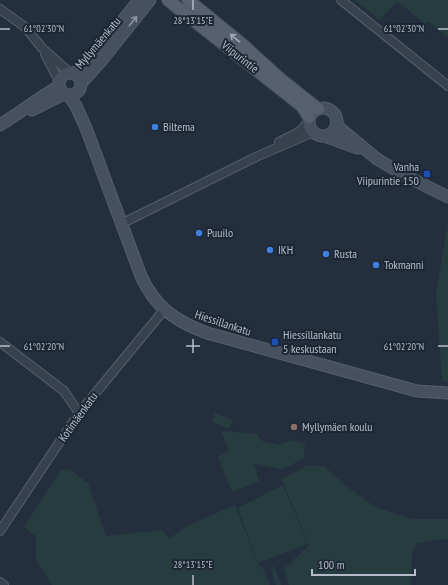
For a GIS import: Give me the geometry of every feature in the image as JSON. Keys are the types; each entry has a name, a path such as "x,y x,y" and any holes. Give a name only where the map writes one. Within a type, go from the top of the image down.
{"main road":[{"name":"Viipurintie","path":"168,0 302,106 312,116"},
{"name":"Viipurintie","path":"188,0 244,46 279,78 312,116"}],"street":[{"name":"Myllymäenkatu","path":"72,73 98,52 139,0"},
{"name":"Myllymäenkatu","path":"81,86 150,0"},
{"path":"341,0 448,86"},
{"name":"Hiessillankatu","path":"0,9 25,27 42,48 72,73"},
{"name":"Hiessillankatu","path":"42,48 62,89 76,106 86,128 144,284 164,310 189,326 207,333 417,391 448,393"},
{"path":"0,125 46,94 62,89 75,94 81,86 80,79 72,73 62,76 62,89"},
{"name":"Hiessillankatu","path":"81,86 86,128"},
{"path":"121,224 258,156 309,134 330,134 334,130 337,121 333,113 326,108 312,116 299,132 258,156"},
{"path":"312,116 309,126 320,135 368,152"},
{"path":"336,125 368,152 404,175 448,197"},
{"name":"Kotimäenkatu","path":"0,531 79,412 164,310"},
{"path":"0,342 64,392 79,412"},
{"path":"0,582 4,585"}],"green space":[{"path":"355,0 448,0 448,37 428,21 425,24 397,1 380,20"},
{"path":"448,224 448,381 442,381 436,293"},
{"path":"215,413 233,420 229,429 212,422"},
{"path":"221,431 257,434 262,441 279,445 291,440 305,443 304,458 282,470 254,463 259,481 232,492 218,457 229,451"},
{"path":"306,466 324,466 345,485 375,507 412,519 448,519 448,539 417,543 412,553 411,585 289,585 284,569 309,545 282,479"},
{"path":"69,469 88,483 106,536 161,530 170,538 189,525 235,505 259,566 262,566 270,585 52,585 36,560 36,536 24,527 61,470"},
{"path":"283,485 308,544 258,563 238,508"},
{"path":"271,565 275,568 281,585 276,585 272,574"}],"place":[{"name":"Biltema","path":"155,127"},
{"name":"Vanha Viipurintie 150","path":"427,174"},
{"name":"Puuilo","path":"199,233"},
{"name":"IKH","path":"270,250"},
{"name":"Rusta","path":"326,254"},
{"name":"Tokmanni","path":"376,265"},
{"name":"Hiessillankatu 5 keskustaan","path":"275,342"},
{"name":"Myllymäen koulu","path":"294,427"}]}
